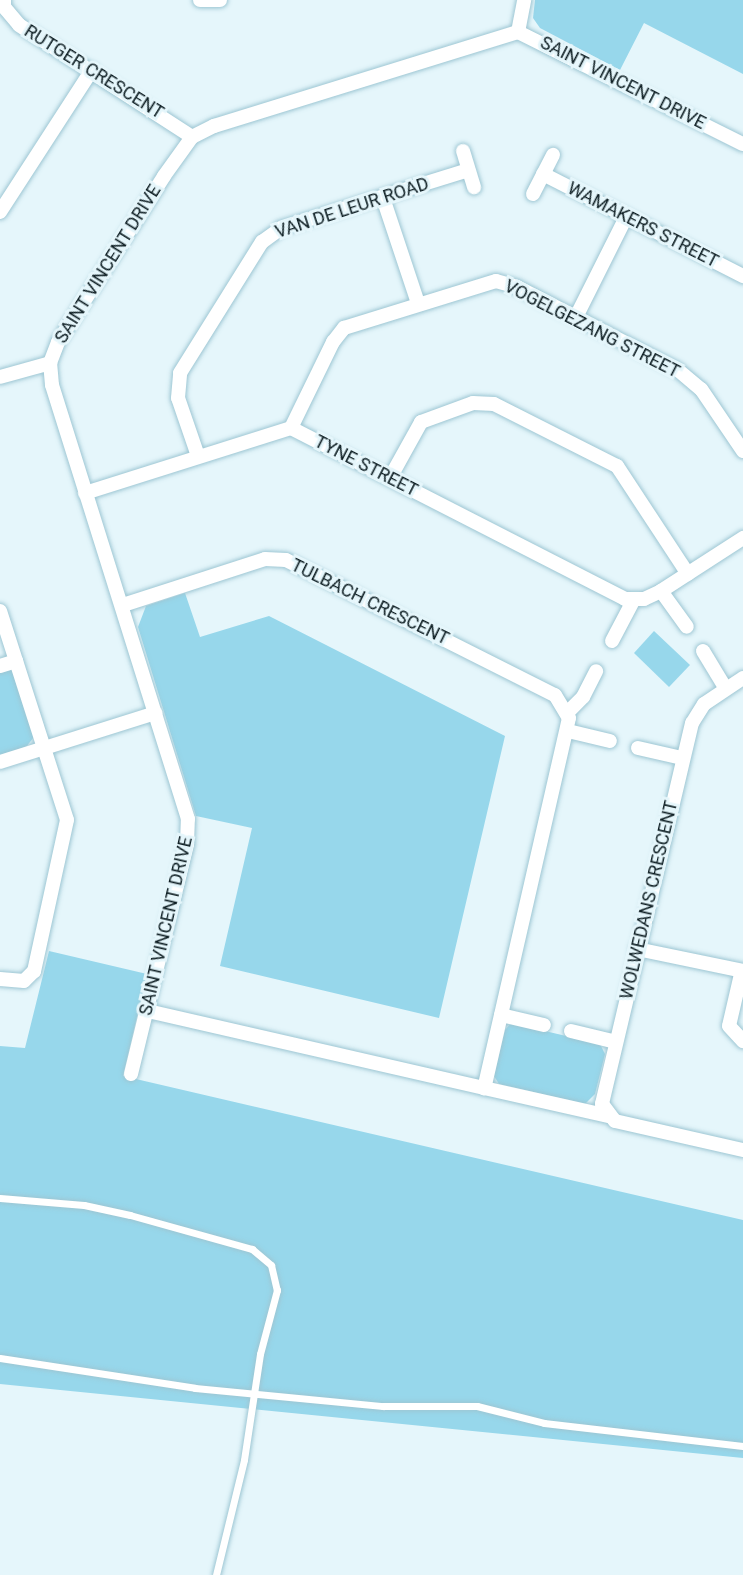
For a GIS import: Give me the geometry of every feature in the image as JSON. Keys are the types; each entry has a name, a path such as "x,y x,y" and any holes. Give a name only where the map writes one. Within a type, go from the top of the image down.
{"street":[{"name":"RUTGER CRESCENT","path":"4,0 4,7 19,25 92,70 192,137"},
{"path":"200,0 220,0"},
{"path":"518,32 524,0"},
{"name":"SAINT VINCENT DRIVE","path":"131,1074 187,844 188,819 123,605 52,385 50,363 64,333 192,137 321,92 518,32 743,144"},
{"path":"0,212 92,70"},
{"path":"463,151 474,187"},
{"path":"533,194 553,155"},
{"name":"VAN DE LEUR ROAD","path":"198,456 178,398 180,374 262,242 281,228 468,170"},
{"name":"WAMAKERS STREET","path":"543,174 743,276"},
{"path":"383,198 418,303"},
{"path":"576,317 626,217"},
{"name":"VOGELGEZANG STREET","path":"291,428 339,333 418,303 496,281 576,317 691,379 743,451"},
{"path":"0,376 50,363"},
{"path":"390,478 421,422 473,404 494,404 616,466 688,574"},
{"path":"86,493 291,428"},
{"name":"TYNE STREET","path":"291,428 633,601"},
{"path":"612,641 633,601 661,591 743,538"},
{"name":"TULBACH CRESCENT","path":"123,605 265,559 286,560 555,695 568,712"},
{"path":"661,591 687,627"},
{"path":"0,611 45,748 67,832 34,971 24,981 0,980"},
{"path":"703,651 726,688"},
{"path":"0,666 16,661"},
{"path":"484,1088 568,731 568,712 583,697 596,671"},
{"name":"WOLWEDANS CRESCENT","path":"608,1116 602,1099 682,758 697,713 726,688 743,678"},
{"path":"0,762 155,713"},
{"path":"568,731 610,741"},
{"path":"638,748 682,758"},
{"path":"638,949 742,972 729,1026 743,1041"},
{"path":"147,1011 523,1096 743,1150"},
{"path":"501,1015 544,1025"},
{"path":"571,1031 616,1042"}],"lane":[{"path":"0,1197 84,1205 130,1215 263,1256 271,1265 277,1290 254,1393 244,1460 216,1575"},
{"path":"0,1358 254,1393 383,1406 477,1406 544,1423 743,1446"}],"shaded area":[{"path":"535,0 743,0 743,74 644,23 620,70 540,28 533,18"},
{"path":"185,593 200,637 269,616 505,736 439,1018 220,966 252,828 196,816 138,627 146,606"},
{"path":"654,631 690,665 669,687 634,653"},
{"path":"13,668 34,737 26,747 0,755 0,671"},
{"path":"49,951 147,974 123,1076 743,1220 743,1458 0,1384 0,1046 25,1048"},
{"path":"511,1023 600,1044 605,1054 595,1094 585,1104 499,1084 494,1076 505,1030"}]}
